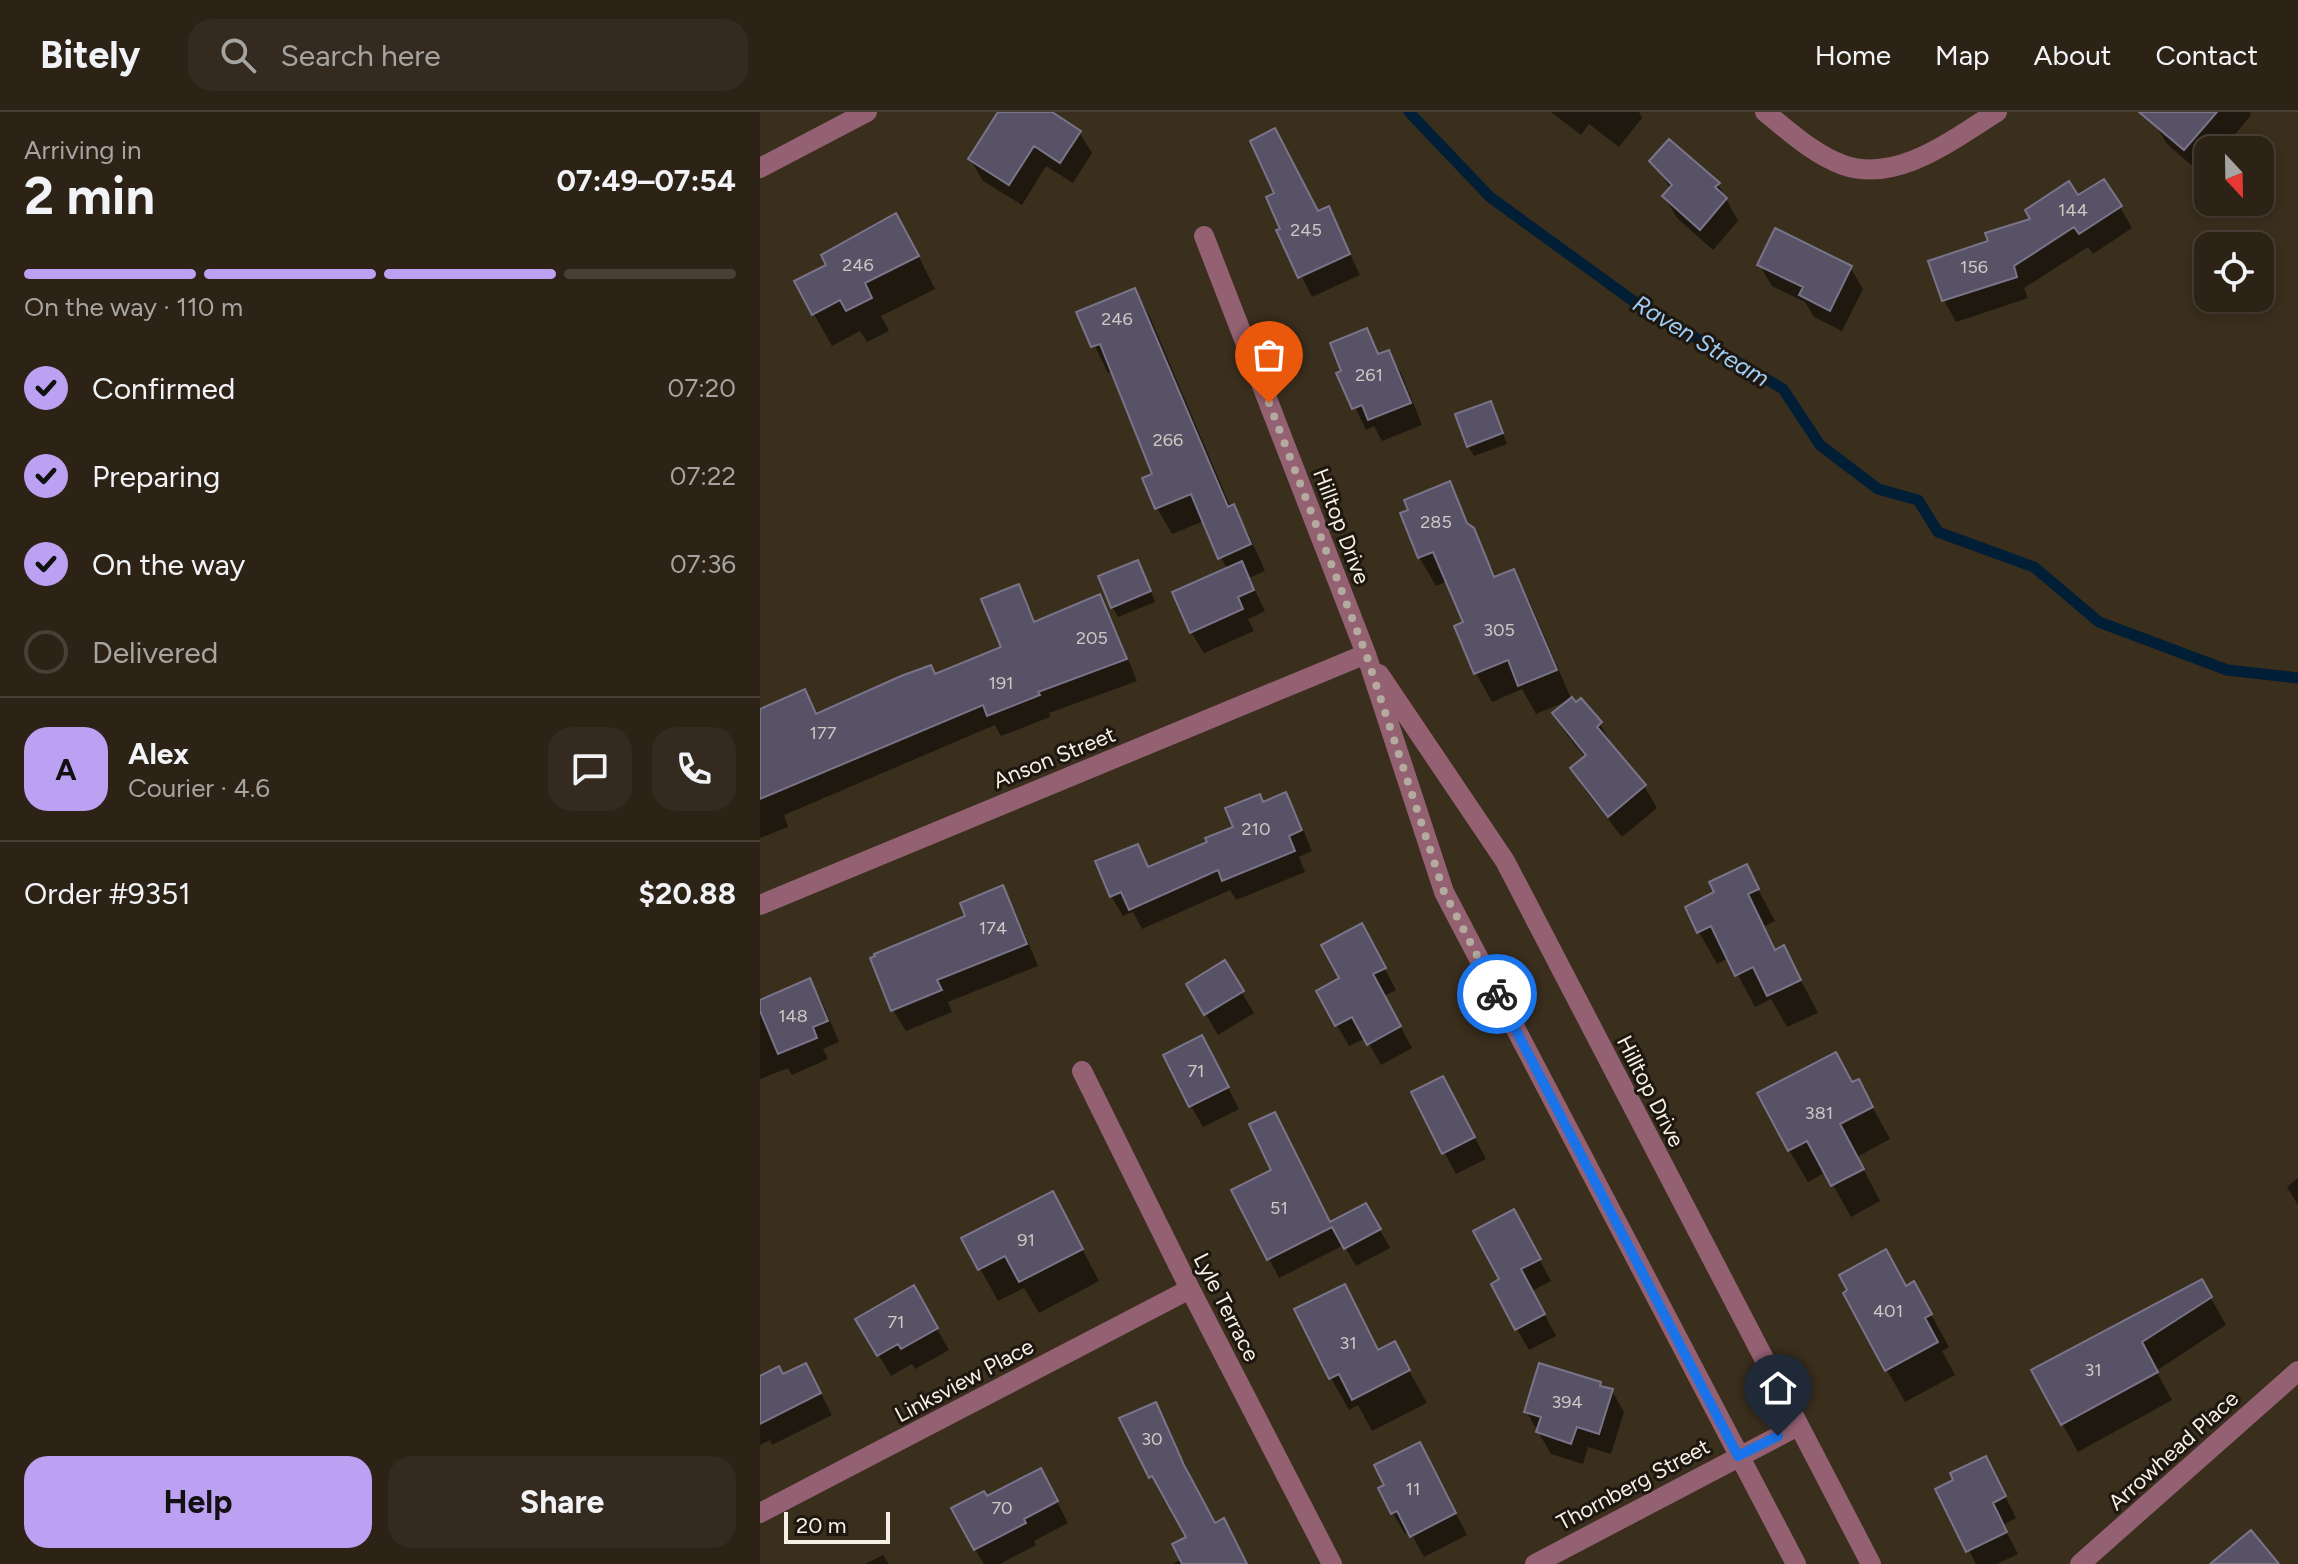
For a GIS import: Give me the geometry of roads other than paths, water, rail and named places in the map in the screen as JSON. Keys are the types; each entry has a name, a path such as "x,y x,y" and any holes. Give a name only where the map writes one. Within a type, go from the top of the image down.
{"street":[{"path":"760,168 867,112"},
{"path":"1765,112 1813,150 1844,165 1876,170 1909,162 1934,151 1997,112"},
{"name":"Hilltop Drive","path":"1204,236 1366,654 1444,892 1796,1564"},
{"name":"Hilltop Drive","path":"1366,654 1505,861 1871,1564"},
{"name":"Anson Street","path":"760,905 1366,654"},
{"name":"Lyle Terrace","path":"1082,1071 1332,1564"},
{"name":"Linksview Place","path":"760,1513 1190,1289"},
{"name":"Arrowhead Place","path":"2080,1564 2298,1371"},
{"name":"Thornberg Street","path":"1535,1564 1798,1426"}],"waterway":[{"name":"Raven Stream","path":"1409,112 1490,197 1636,303 1783,389 1820,445 1878,489 1918,500 1938,532 2034,567 2099,622 2227,670 2298,678"}]}
